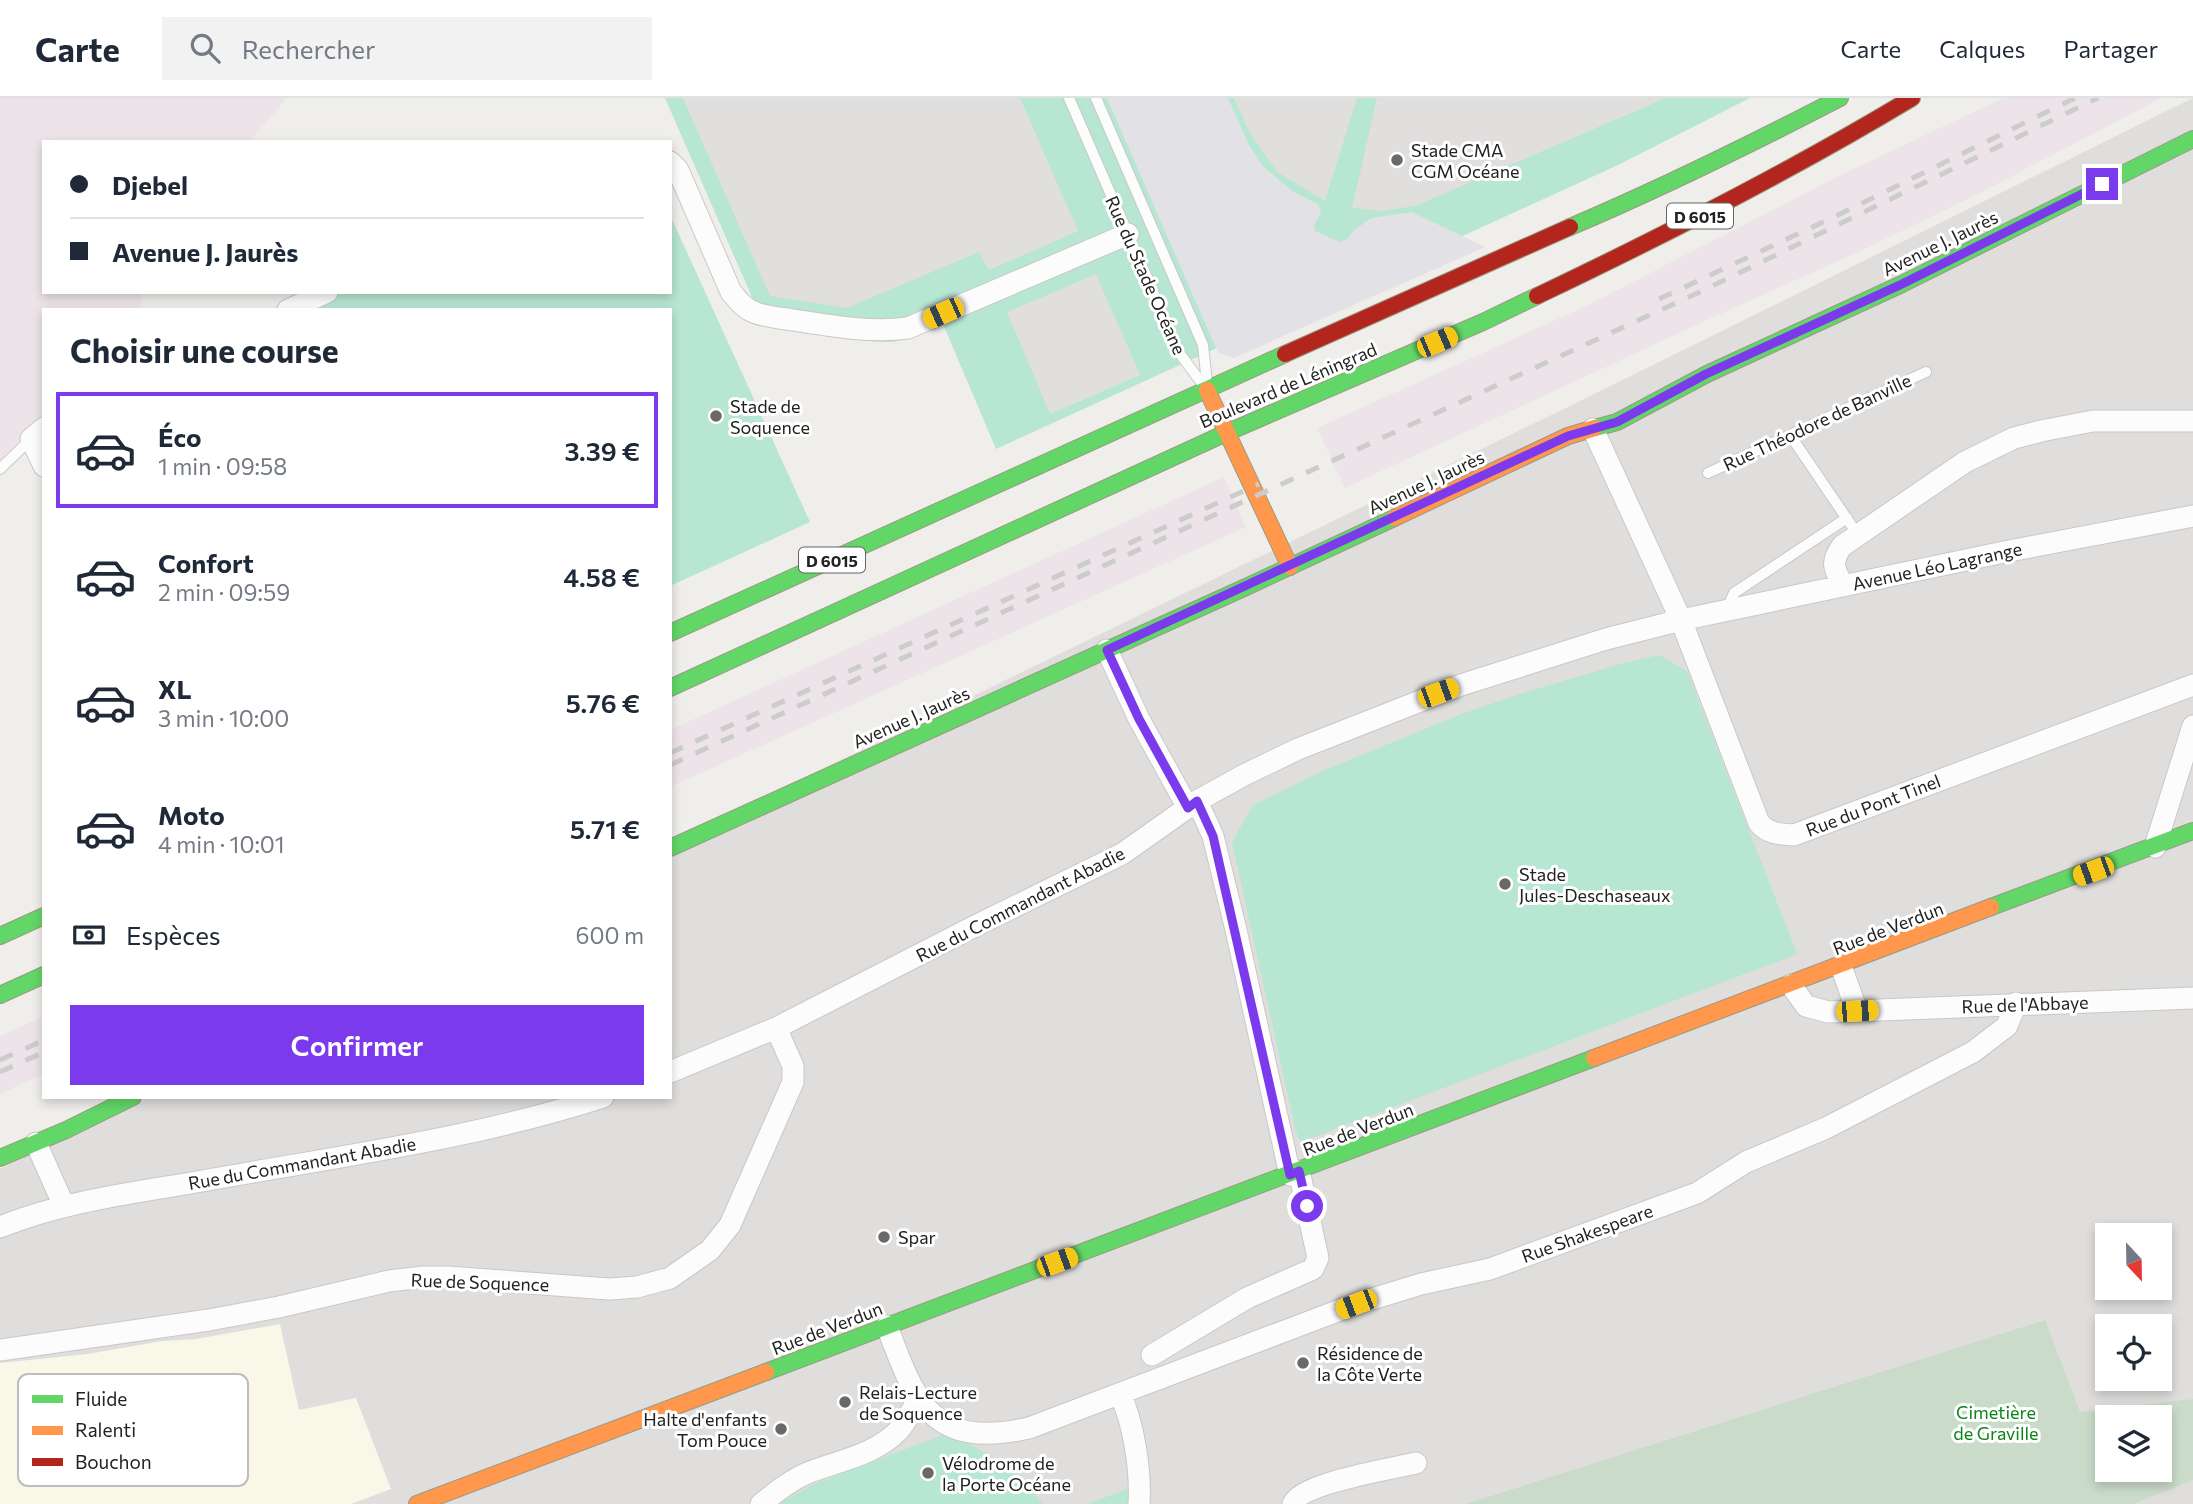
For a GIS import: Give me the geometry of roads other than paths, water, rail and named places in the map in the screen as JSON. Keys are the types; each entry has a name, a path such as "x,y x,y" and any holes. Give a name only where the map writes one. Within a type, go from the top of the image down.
{"main road":[{"name":"Boulevard de Léningrad","path":"672,632 1453,278 1640,197 1840,98"},
{"name":"Boulevard de Léningrad","path":"672,687 1226,433 1483,323 1665,234 1912,98"},
{"name":"Avenue J. Jaurès","path":"672,847 1290,567 1568,436 1617,422 1706,374 1914,278 2191,138"},
{"path":"1207,390 1290,567"},
{"name":"Rue de Verdun","path":"417,1504 2193,831"},
{"path":"0,936 42,917"},
{"path":"0,995 42,976"},
{"path":"0,1158 129,1099"}],"street":[{"path":"672,164 678,170 731,292 743,306 757,313 804,321 869,330 908,328 1128,234"},
{"path":"292,308 323,294"},
{"path":"1843,586 1834,568 1835,556 1853,526 1965,462 2014,438 2041,430 2093,421 2193,421"},
{"name":"Rue du Pont Tinel","path":"1592,429 1681,620 1759,823 1765,830 1794,835 2193,685"},
{"path":"38,433 42,455"},
{"name":"Avenue Léo Lagrange","path":"1681,620 2193,516"},
{"name":"Rue du Commandant Abadie","path":"672,1071 776,1028 1122,853 1192,804 1298,749 1435,694 1535,660 1681,620"},
{"path":"1107,650 1139,719 1213,836 1318,1258 1313,1269 1247,1298 1152,1355"},
{"path":"2155,847 2193,726"},
{"path":"1841,966 1857,1011"},
{"name":"Rue de l'Abbaye","path":"1791,985 1806,1006 1828,1012 2193,998"},
{"name":"Rue Shakespeare","path":"918,1399 936,1418 957,1429 992,1434 1029,1428 1356,1304 1422,1284 1490,1269 1697,1193 1746,1162 1826,1128 1973,1052 2007,1026 2016,1003"},
{"name":"Rue de Soquence","path":"0,1350 209,1320 279,1307 389,1280 448,1277 609,1289 637,1287 670,1278 710,1250 730,1225 793,1082 793,1066 776,1028"},
{"name":"Rue du Commandant Abadie","path":"0,1227 64,1206 454,1136 558,1112 597,1099"},
{"path":"36,1143 64,1206"},
{"path":"761,1504 808,1473 869,1452 901,1429 918,1399 908,1382 887,1326"},
{"path":"1120,1394 1128,1411 1140,1486 1139,1504"},
{"path":"1293,1504 1302,1493 1321,1485 1416,1463"}],"lane":[{"name":"Rue du Stade Océane","path":"1069,98 1180,354 1207,390"},
{"name":"Rue du Stade Océane","path":"1096,98 1203,345 1207,390"},
{"name":"Rue Théodore de Banville","path":"1707,473 1926,372"},
{"path":"0,469 38,433"},
{"path":"1726,611 1734,593 1853,526 1790,435"}],"railway":[{"path":"1659,299 1836,216 2075,98"},
{"path":"672,764 1702,291 2098,98"},
{"path":"672,752 1259,484"},
{"path":"0,1060 42,1041"},
{"path":"0,1072 42,1053"}],"place":[{"name":"Stade CMA CGM Océane","path":"1397,160"},
{"name":"Stade de Soquence","path":"716,416"},
{"name":"Stade Jules-Deschaseaux","path":"1505,884"},
{"name":"Spar","path":"884,1237"},
{"name":"Résidence de la Côte Verte","path":"1303,1363"},
{"name":"Relais-Lecture de Soquence","path":"845,1402"},
{"name":"Halte d'enfants Tom Pouce","path":"781,1429"},
{"name":"Vélodrome de la Porte Océane","path":"928,1473"}],"park label":[{"name":"Cimetière de Graville","path":"1996,1422"}]}
